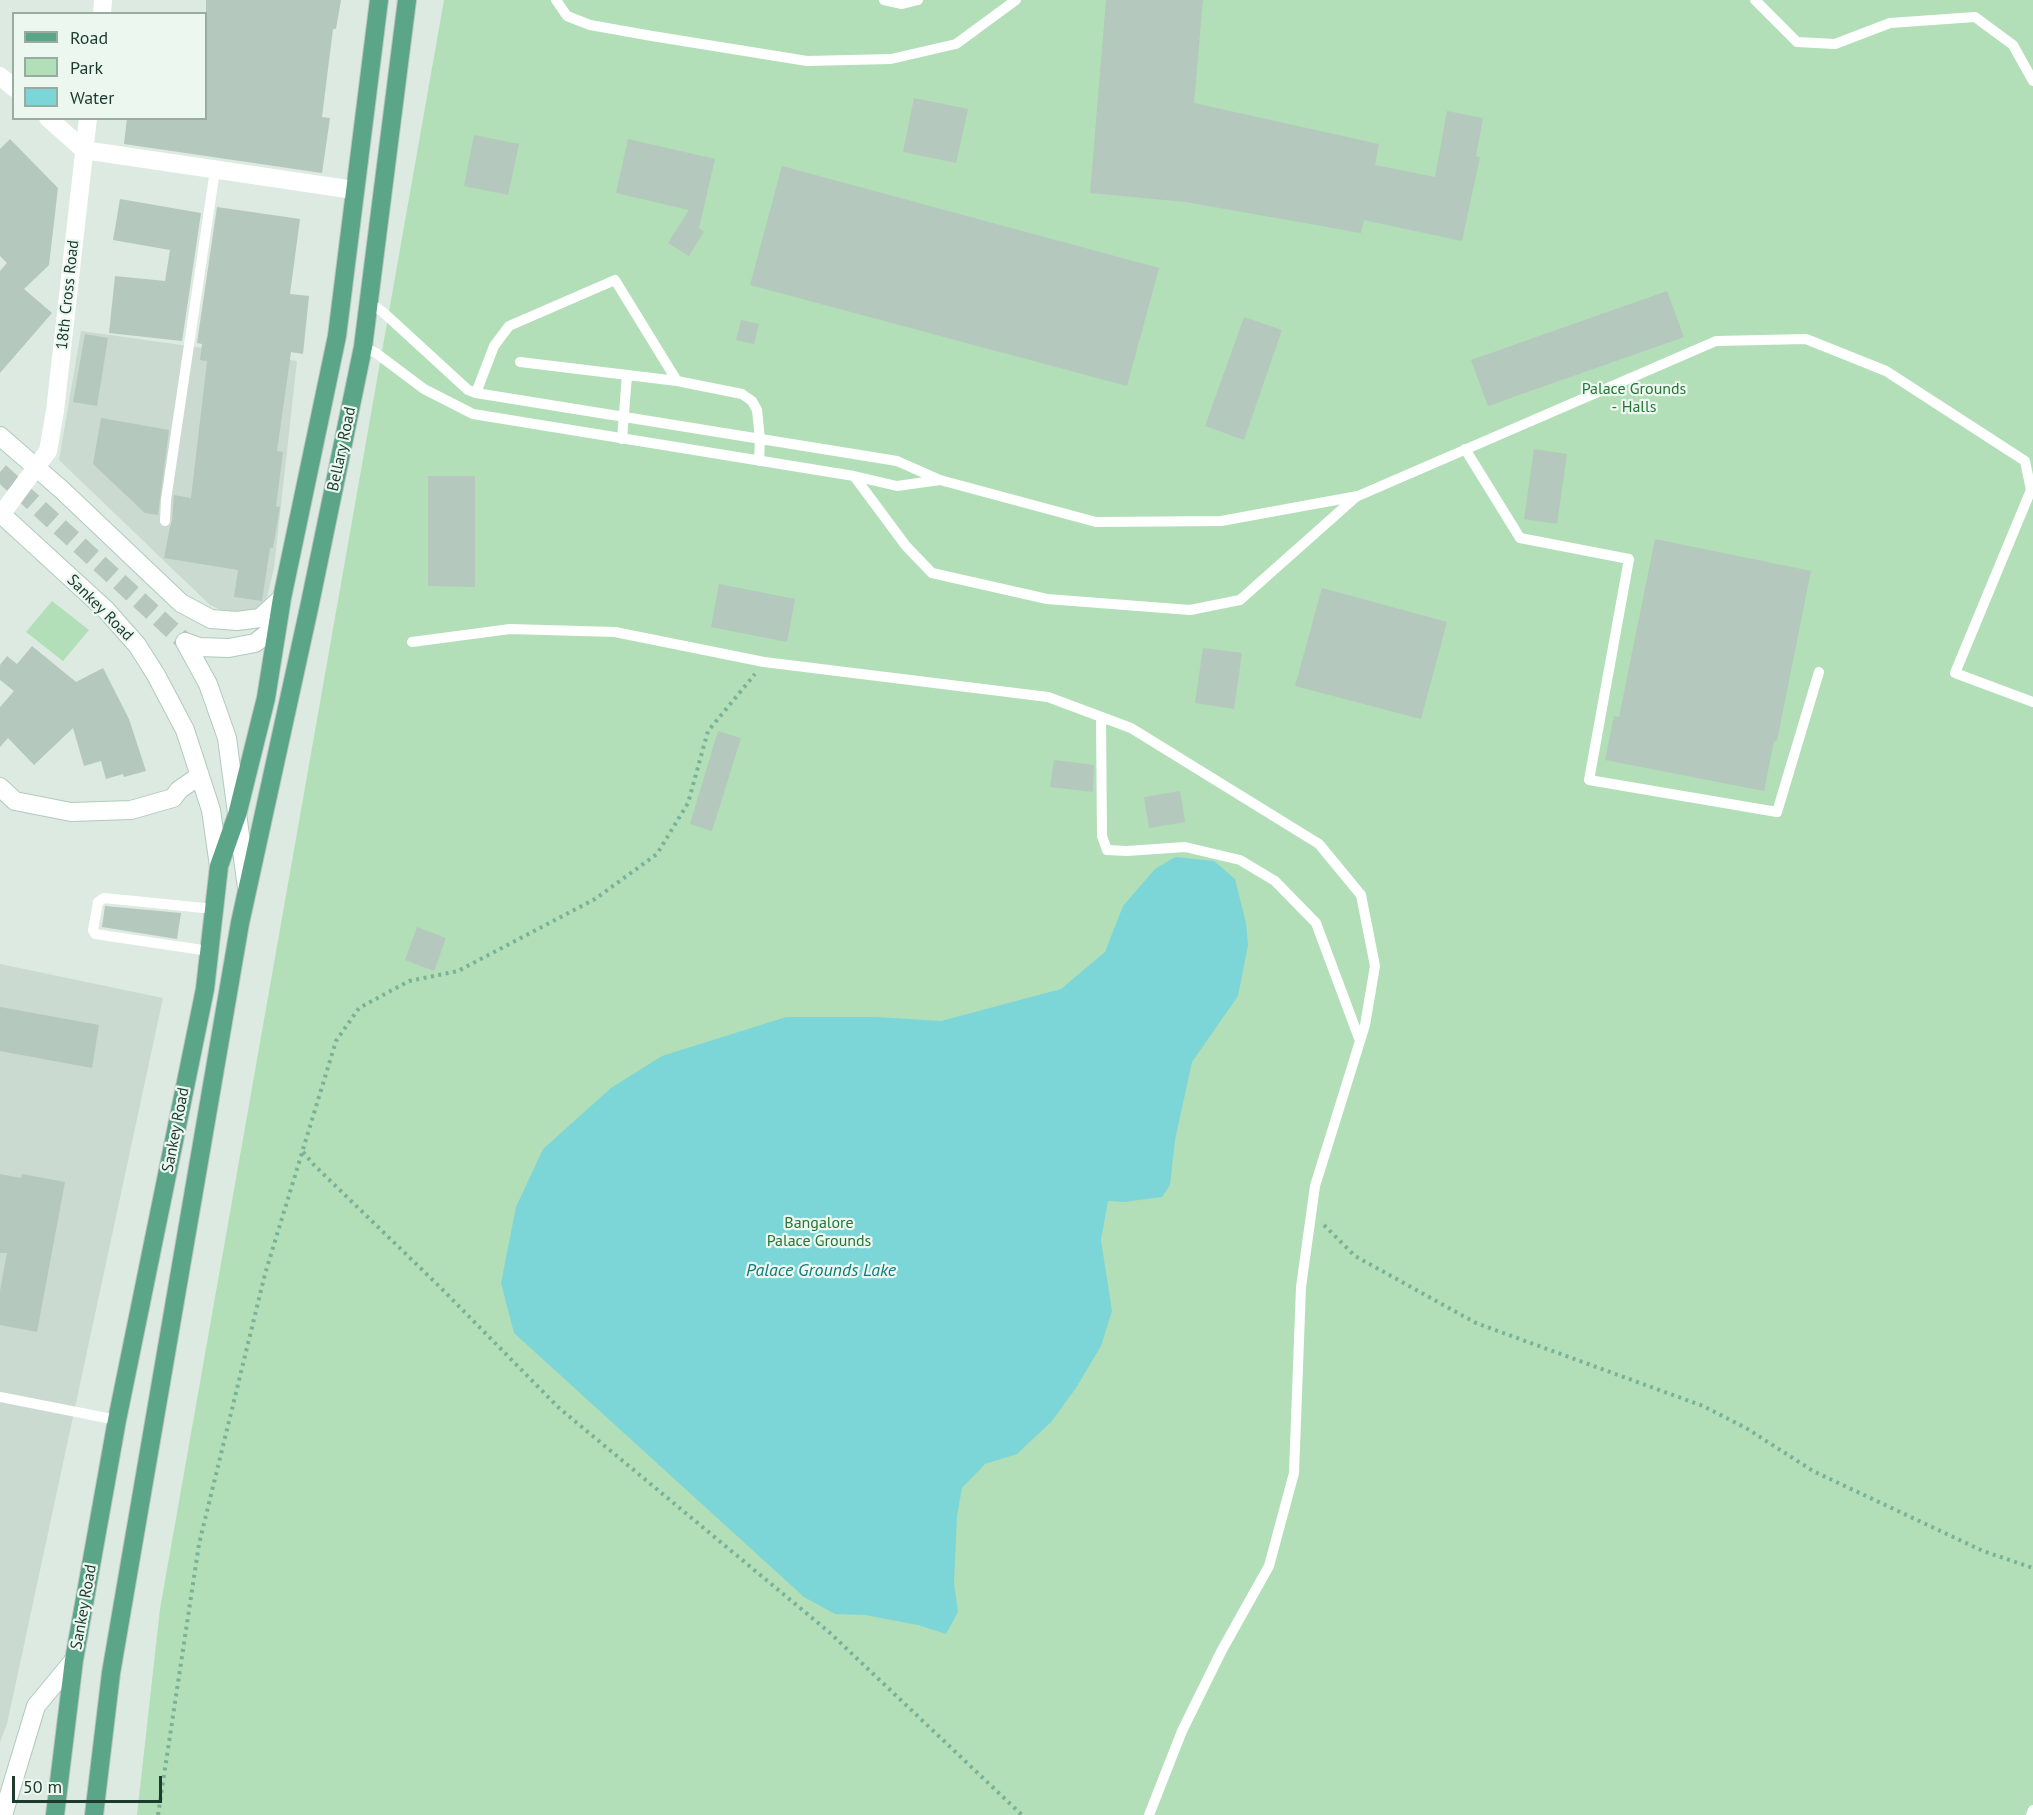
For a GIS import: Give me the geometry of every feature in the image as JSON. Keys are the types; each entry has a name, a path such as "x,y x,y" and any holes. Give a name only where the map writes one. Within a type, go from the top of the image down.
{"main road":[{"name":"Bellary Road","path":"219,866 237,815 266,698 282,598 337,336 379,0"},
{"name":"Bellary Road","path":"248,892 363,347 407,0"},
{"name":"Sankey Road","path":"55,1815 74,1660 117,1420 202,1001 219,866"},
{"name":"Sankey Road","path":"94,1815 111,1673 240,923 248,892"}],"street":[{"path":"0,76 12,86"},
{"path":"50,120 84,150 354,190"},
{"name":"18th Cross Road","path":"1,514 48,451 56,411 88,120"},
{"path":"0,435 62,490 181,603 211,619 237,621 260,618 282,598"},
{"name":"Sankey Road","path":"1,514 106,610 137,645 156,675 185,730 211,810 219,866"},
{"path":"248,892 227,738 208,684 185,642 199,647 228,648 255,643 277,626"},
{"path":"0,787 15,801 71,812 131,810 173,798 179,790 199,776"},
{"path":"3,1815 36,1706 74,1660"}],"lane":[{"path":"556,0 567,16 590,25 807,61 891,59 956,44 1016,0"},
{"path":"884,0 902,4 918,0"},
{"path":"1755,0 1797,42 1835,44 1890,23 1975,17 2013,45 2033,81"},
{"path":"165,521 214,170"},
{"path":"476,393 494,346 509,326 615,280 677,381"},
{"path":"370,303 384,313 468,390 476,393 897,461 940,480 1096,522 1221,521 1358,496 1716,341 1806,339 1886,371 2029,463 2031,490 1955,673 2033,702"},
{"path":"363,347 424,389 473,414 854,476 897,486 940,480"},
{"path":"520,362 677,381 742,394 752,401 757,410 760,439 759,461"},
{"path":"622,439 627,375"},
{"path":"1465,449 1520,538 1629,559 1589,780 1777,812 1819,672"},
{"path":"854,476 906,546 932,573 1047,599 1190,610 1240,600 1358,496"},
{"path":"412,642 510,629 615,633 764,662 1048,697 1131,728 1320,844 1361,895 1375,966 1360,1041 1315,1186 1311,1211 1301,1287 1294,1473 1269,1566 1222,1650 1182,1731 1149,1815"},
{"path":"1101,717 1102,836 1107,850 1185,847 1240,860 1275,881 1316,923 1360,1041"},
{"path":"209,951 95,934 93,930 98,902 104,898 214,909"},
{"path":"0,1397 117,1420"},
{"path":"2031,1815 2033,1810"}],"path":[{"path":"158,1815 199,1544 265,1275 336,1041 359,1008 409,981 458,971 595,899 657,854 688,803 708,731 764,662"},
{"path":"303,1152 314,1166 440,1287 559,1408 829,1632 1022,1815"},
{"path":"1311,1211 1355,1256 1476,1323 1703,1406 1746,1428 1813,1471 1983,1551 2033,1568"}],"shaded area":[{"path":"81,331 297,361 274,568 264,610 249,613 223,611 210,605 59,460"},
{"path":"0,964 163,998 7,1724 0,1742"}],"green space":[{"name":"Bangalore Palace Grounds","path":"444,0 2033,0 2033,1815 137,1815 160,1609"},
{"path":"52,601 89,630 63,661 26,632"}],"water":[{"name":"Palace Grounds Lake","path":"1175,857 1214,861 1235,879 1246,923 1248,945 1238,996 1192,1062 1175,1140 1170,1185 1162,1197 1124,1202 1108,1201 1101,1240 1112,1311 1101,1346 1076,1388 1051,1422 1017,1454 985,1464 962,1488 957,1516 954,1583 958,1612 946,1634 918,1625 865,1615 835,1614 804,1597 514,1333 501,1283 516,1207 543,1149 611,1088 662,1056 786,1017 877,1017 941,1021 1061,989 1105,952 1123,906 1155,869"}],"building":[{"path":"206,0 341,0 336,29 333,29 322,117 330,118 322,173 124,144 127,120 207,120"},
{"path":"1106,0 1203,0 1194,103 1379,144 1375,165 1435,177 1447,111 1483,118 1476,156 1480,157 1462,241 1364,220 1361,233 1186,202 1090,193"},
{"path":"914,98 968,109 956,163 903,152"},
{"path":"474,135 519,144 508,195 464,186"},
{"path":"10,139 58,188 49,265 24,289 52,313 0,373 0,271 7,263 0,256 0,149"},
{"path":"628,139 715,159 699,228 704,232 689,256 668,243 689,210 616,193"},
{"path":"782,166 1159,268 1127,386 750,285"},
{"path":"120,199 201,213 182,341 109,333 115,276 165,281 170,250 113,240"},
{"path":"217,207 300,219 290,294 309,296 303,354 291,352 277,451 283,452 276,506 280,507 273,548 270,548 262,601 234,597 238,570 164,558 172,521 174,495 191,498 207,361 200,360 202,344 197,343"},
{"path":"1667,291 1684,337 1488,406 1471,360"},
{"path":"1244,317 1282,330 1244,440 1205,426"},
{"path":"741,320 759,324 754,344 736,340"},
{"path":"85,334 108,338 97,406 73,402"},
{"path":"101,418 169,430 158,515 145,513 93,464"},
{"path":"1534,449 1567,454 1557,524 1524,519"},
{"path":"428,476 475,476 475,587 428,586"},
{"path":"1655,539 1811,571 1777,741 1774,741 1764,791 1605,760 1614,716 1619,717"},
{"path":"719,584 795,599 787,642 711,627"},
{"path":"1322,588 1447,622 1421,719 1295,686"},
{"path":"32,646 76,682 103,668 129,719 146,771 106,779 101,761 84,766 73,728 34,765 8,738 0,747 0,707 14,691 0,680 0,665 7,656 17,664"},
{"path":"1203,648 1242,653 1234,709 1195,703"},
{"path":"718,731 741,738 712,831 690,824"},
{"path":"1054,760 1094,765 1093,792 1050,787"},
{"path":"1180,791 1185,822 1149,828 1144,797"},
{"path":"105,906 181,913 177,939 102,927"},
{"path":"417,927 446,938 434,971 405,960"},
{"path":"0,1007 99,1025 92,1068 0,1051"},
{"path":"0,1174 21,1178 22,1174 65,1182 37,1332 0,1325 0,1291 7,1253 0,1253"}],"tunnel":[{"path":"0,472 185,642"}],"park label":[{"name":"Palace Grounds - Halls","path":"1634,398"}]}
